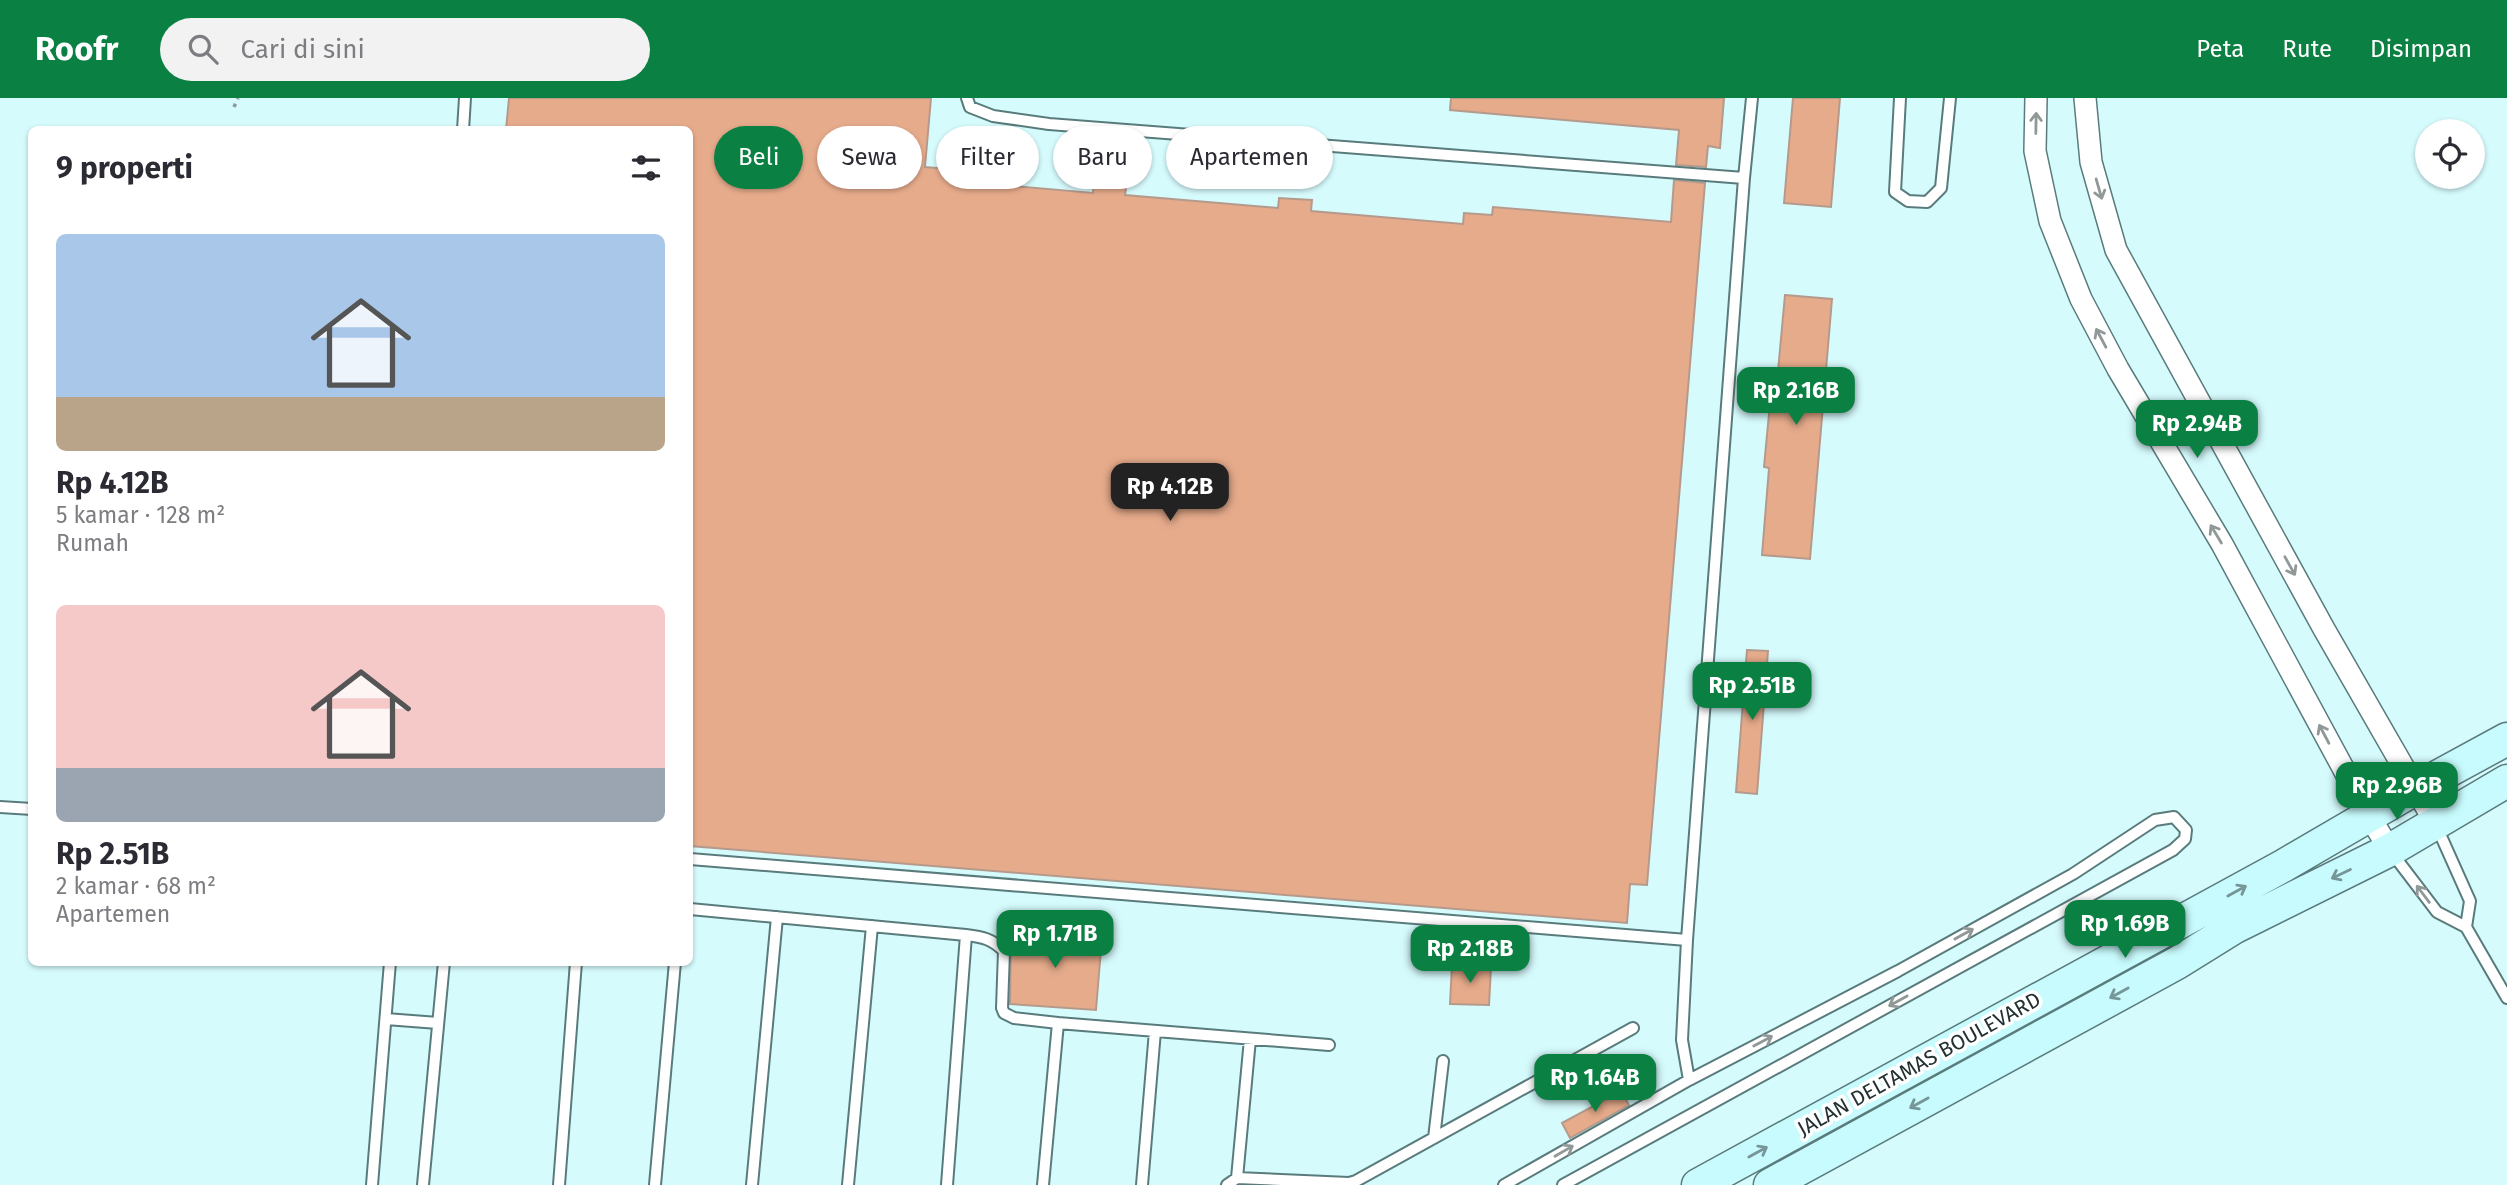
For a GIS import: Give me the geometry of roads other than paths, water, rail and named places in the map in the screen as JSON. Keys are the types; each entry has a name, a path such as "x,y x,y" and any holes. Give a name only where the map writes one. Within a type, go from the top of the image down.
{"street":[{"path":"2036,98 2035,151 2050,221 2081,299 2118,369 2222,544 2368,816 2390,850"},
{"path":"2085,98 2091,162 2116,250 2414,789 2436,824"},
{"name":"JALAN DELTAMAS BOULEVARD","path":"1698,1185 2283,866 2414,789 2507,739"},
{"path":"1770,1185 2177,963 2235,927 2390,850 2507,781"}],"lane":[{"path":"463,126 465,98"},
{"path":"967,98 970,107 993,116 1049,124 1744,178"},
{"path":"1689,1080 1682,1040 1688,940 1752,98"},
{"path":"1900,98 1895,192 1908,201 1927,202 1941,188 1950,98"},
{"path":"0,807 28,809"},
{"path":"1504,1185 1689,1080 1898,971 2073,874 2155,820 2174,817 2186,830 2185,839 2173,850 1563,1185"},
{"path":"2436,824 2470,901 2466,927"},
{"path":"2390,850 2437,912 2466,927 2507,998"},
{"path":"693,859 1688,940"},
{"path":"693,909 987,938 1004,951 1002,1008 1007,1016 1058,1023 1329,1045"},
{"path":"752,1185 777,917"},
{"path":"848,1185 872,926"},
{"path":"947,1185 967,935"},
{"path":"372,1185 390,966"},
{"path":"423,1185 444,966"},
{"path":"559,1185 576,966"},
{"path":"655,1185 674,966"},
{"path":"386,1019 438,1023"},
{"path":"1044,1185 1058,1023"},
{"path":"1250,1039 1232,1182 1349,1183 1365,1177 1633,1028"},
{"path":"1142,1185 1155,1031"},
{"path":"1434,1138 1443,1061"}]}
